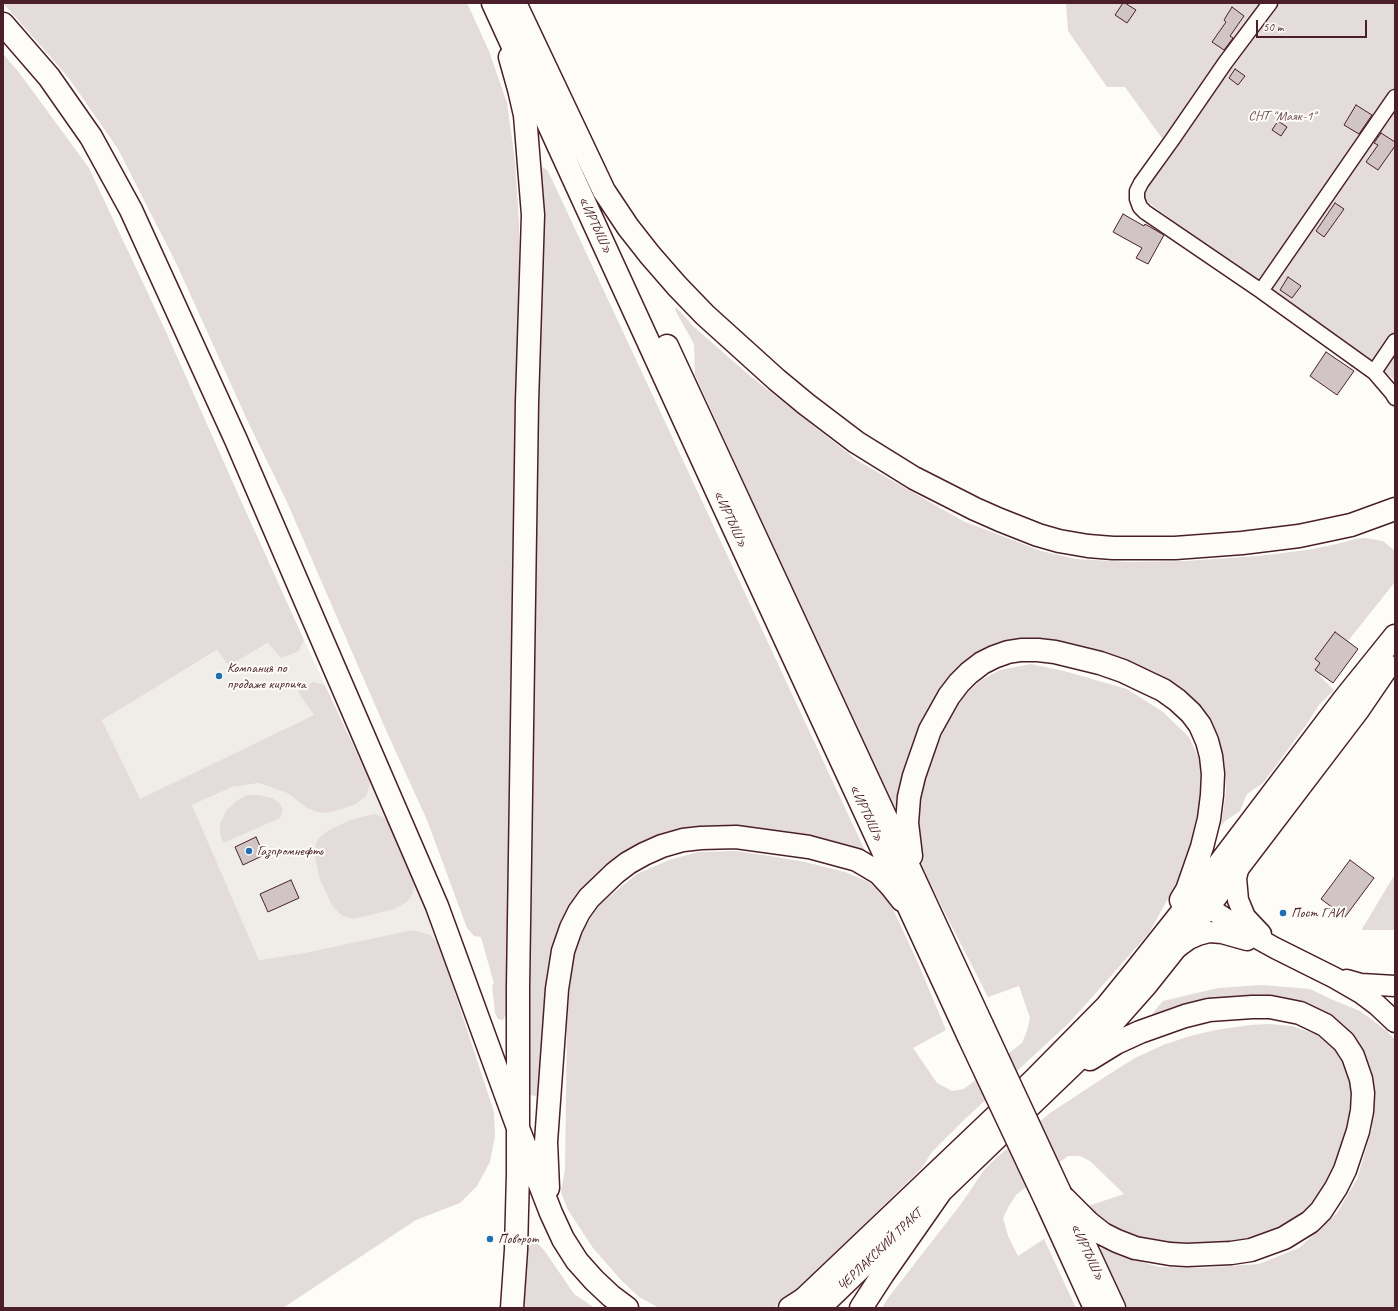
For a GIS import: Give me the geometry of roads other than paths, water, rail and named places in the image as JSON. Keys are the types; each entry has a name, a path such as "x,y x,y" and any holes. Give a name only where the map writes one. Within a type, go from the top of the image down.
{"main road":[{"path":"487,3 504,40 520,88 528,143 532,215 518,979 516,1250 512,1308"},
{"name":"«ИРТЫШ»","path":"493,3 917,924 975,1030"},
{"name":"«ИРТЫШ»","path":"506,3 925,901 975,1030"},
{"path":"515,3 604,191 628,227 650,256 705,315 812,409 856,442 914,478 981,512 1038,535 1088,546 1113,548 1175,548 1300,536 1352,525 1395,509"},
{"path":"3,24 49,77 91,137 131,210 236,440 437,906 518,1128 551,1213 563,1239 577,1261 611,1296 627,1308"},
{"path":"861,1308 941,1191 1043,1094 1118,1018 1166,946 1201,902 1346,698 1395,636"},
{"path":"802,1306 1034,1081 1166,946 1202,847 1209,819 1213,774 1211,756 1207,741 1200,726 1191,713 1163,690 1123,671 1100,663 1055,652 1021,650 1008,652 982,663 969,672 949,696 930,730 914,776 907,823 913,864 925,901"},
{"path":"1201,902 1239,866 1358,710 1395,656"},
{"path":"551,1213 546,1172 546,1142 556,1004 563,951 571,928 588,898 615,873 639,857 662,846 683,840 736,837 809,847 857,860 879,873 904,902 917,924"},
{"path":"975,1030 1054,1200 1103,1234 1117,1241 1149,1251 1170,1254 1209,1255 1251,1250 1284,1238 1310,1222 1320,1211 1336,1188 1345,1170 1358,1131 1362,1111 1361,1079 1353,1056 1344,1042 1325,1025 1312,1018 1285,1009 1252,1007 1203,1012 1185,1016 1140,1032 1116,1043 1094,1056 1043,1094"},
{"name":"ЧЕРЛАКСКИЙ ТРАКТ","path":"802,1306 941,1191"},
{"name":"«ИРТЫШ»","path":"1054,1200 1068,1250 1095,1308"},
{"name":"«ИРТЫШ»","path":"1054,1200 1114,1308"},
{"path":"1068,1250 1088,1308"}],"street":[{"path":"1270,3 1225,63 1141,183 1137,191 1137,199 1140,207 1145,212 1374,372 1395,398"},
{"path":"1261,292 1395,96"},
{"path":"1374,372 1395,340"},
{"path":"1239,866 1236,878 1236,889 1240,908 1251,925 1275,948"},
{"path":"1201,902 1246,932 1335,978 1367,997 1395,1022"},
{"path":"1166,946 1209,932 1236,936 1275,948"},
{"path":"1335,978 1361,984 1395,986"}],"place":[{"name":"Компания по продаже кирпича","path":"219,676"},
{"name":"Газпромнефть","path":"249,851"},
{"name":"Пост ГАИ","path":"1283,913"},
{"name":"Поворот","path":"490,1239"}],"park label":[{"name":"СНТ \"Маяк-1\"","path":"1282,116"}]}
